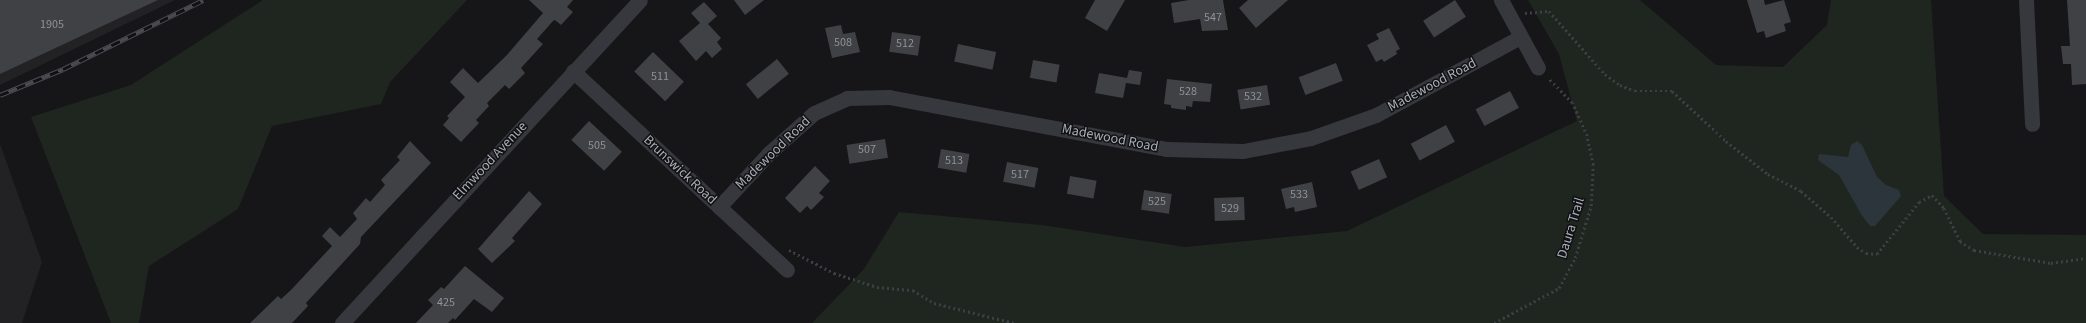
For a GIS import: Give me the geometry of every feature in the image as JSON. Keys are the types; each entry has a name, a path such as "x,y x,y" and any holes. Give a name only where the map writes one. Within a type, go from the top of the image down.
{"street":[{"name":"Elmwood Avenue","path":"342,323 640,0"},
{"path":"1501,0 1538,68"},
{"path":"2026,0 2032,124"},
{"name":"Madewood Road","path":"719,207 769,153 814,113 847,98 889,97 1167,149 1242,151 1311,138 1376,115 1520,36"},
{"name":"Brunswick Road","path":"573,71 787,270"}],"path":[{"path":"1512,20 1526,13 1549,11 1605,74 1620,85 1635,91 1672,91 1726,141 1768,174 1801,191 1831,217 1856,247 1866,253 1876,254 1920,202 1932,195 1944,208 1960,241 1974,250 2051,263 2086,258"},
{"name":"Daura Trail","path":"1494,323 1559,288 1574,258 1591,206 1594,165 1587,136 1572,103 1538,68"},
{"path":"782,247 834,273 869,285 913,290 934,303 1014,323"}],"shaded area":[{"path":"0,0 175,0 0,85"},
{"path":"263,0 467,0 390,82 381,104 272,126 238,209 149,266 139,323 111,323 31,117 131,85"},
{"path":"1528,0 1640,0 1716,65 1783,67 1827,25 1831,0 1931,0 1944,196 1983,234 2086,235 2086,323 812,323 864,269 899,212 1042,225 1185,247 1347,231 1577,121 1559,54"},
{"path":"1857,141 1862,145 1877,177 1886,185 1899,190 1901,196 1875,226 1870,226 1861,214 1839,175 1818,160 1819,154 1848,157 1851,145"},
{"path":"0,144 42,262 22,323 0,323"}],"building":[{"path":"0,0 158,0 0,74"},
{"path":"529,0 573,0 567,7 573,12 561,25 555,20 553,21 537,39 543,44 521,68 525,73 509,89 505,85 487,103 489,106 476,120 479,123 461,142 443,125 449,118 447,116 465,97 450,82 463,68 478,83 507,55 543,13"},
{"path":"734,0 764,0 745,15"},
{"path":"1095,0 1125,0 1107,31 1085,18"},
{"path":"1189,0 1223,0 1228,30 1202,31 1200,19 1174,23 1171,3"},
{"path":"1248,0 1288,0 1256,28 1239,8"},
{"path":"1455,0 1466,17 1434,37 1423,21"},
{"path":"1747,0 1764,0 1765,5 1784,0 1791,22 1784,24 1786,31 1766,38 1764,31 1757,33"},
{"path":"2067,0 2086,0 2086,84 2072,85 2071,64 2063,64 2061,46 2070,46"},
{"path":"704,2 717,16 708,24 721,38 717,42 722,49 712,58 706,51 696,61 679,41 700,23 691,13"},
{"path":"841,25 843,34 855,32 860,52 832,58 825,28"},
{"path":"1389,28 1400,49 1396,51 1397,54 1384,62 1382,59 1376,62 1367,45 1379,39 1376,34"},
{"path":"892,32 921,36 918,56 889,52"},
{"path":"958,44 996,52 992,70 954,62"},
{"path":"653,52 684,82 665,101 634,71"},
{"path":"777,59 789,74 758,99 746,84"},
{"path":"1033,60 1060,65 1056,82 1030,78"},
{"path":"1336,63 1343,81 1305,95 1299,77"},
{"path":"1129,70 1142,72 1140,85 1126,83 1123,98 1095,93 1099,73 1127,78"},
{"path":"1167,79 1212,84 1210,102 1193,101 1192,107 1186,106 1186,110 1171,108 1171,105 1164,104"},
{"path":"1267,85 1270,105 1240,109 1237,90"},
{"path":"1510,91 1519,108 1484,126 1476,109"},
{"path":"589,121 622,152 604,171 571,140"},
{"path":"1446,125 1455,142 1420,161 1411,144"},
{"path":"885,139 888,158 849,164 846,145"},
{"path":"410,141 431,163 361,237 360,244 306,303 308,306 292,323 250,323 278,296 281,299 291,290 332,246 322,236 330,227 340,237 357,219 353,213 366,198 370,202 385,185 381,180 400,160 397,157"},
{"path":"941,149 970,154 966,173 938,168"},
{"path":"1379,159 1387,177 1359,190 1351,172"},
{"path":"1007,162 1038,168 1035,188 1003,182"},
{"path":"815,166 830,181 819,193 824,197 811,210 807,206 800,213 785,198"},
{"path":"1070,176 1097,181 1093,198 1067,194"},
{"path":"1312,182 1317,207 1295,212 1294,207 1286,209 1281,189"},
{"path":"1144,190 1172,194 1169,214 1141,210"},
{"path":"529,191 542,204 512,238 515,241 492,263 478,249"},
{"path":"1244,197 1245,220 1215,221 1214,198"},
{"path":"465,266 504,298 492,312 474,299 455,320 453,318 448,323 416,323 433,305 428,300 441,287 444,289"}],"railway":[{"path":"0,95 63,69 203,0"}]}
